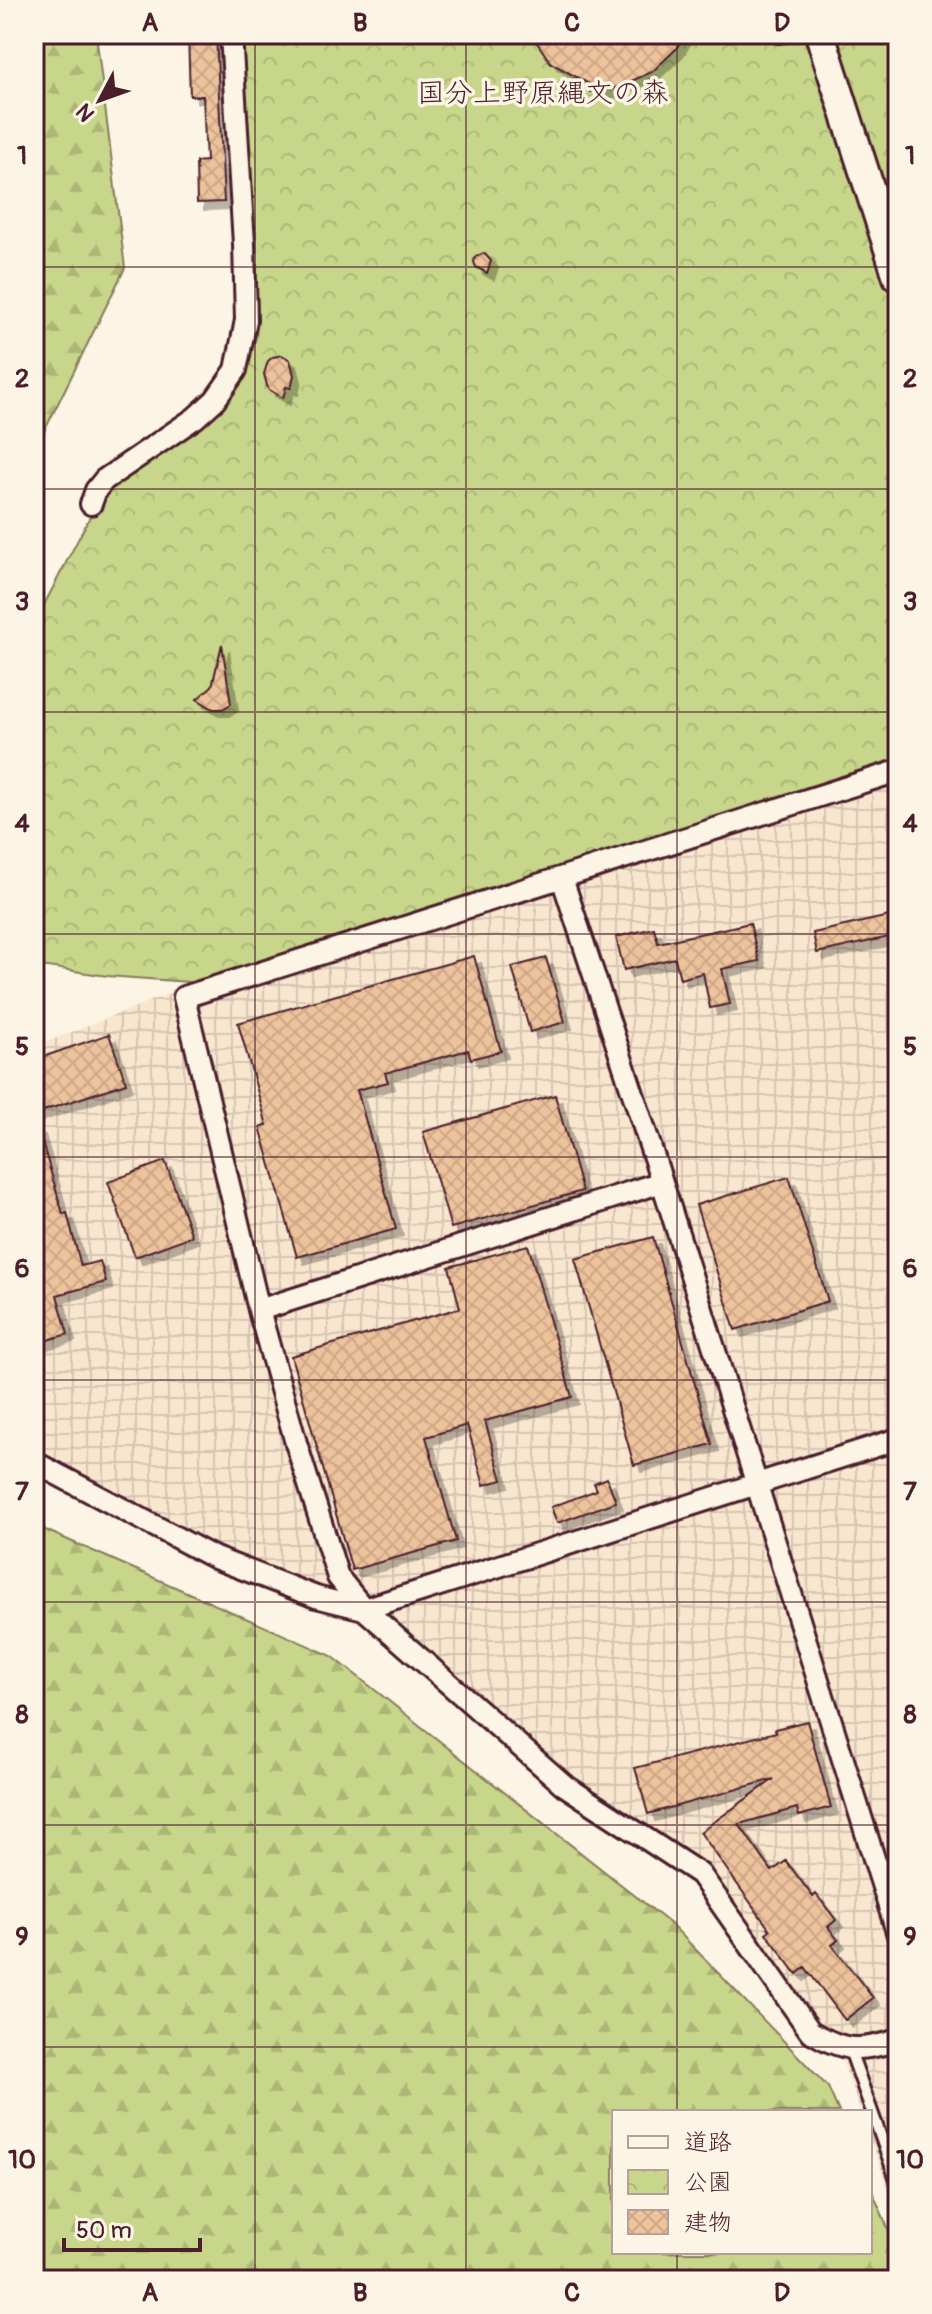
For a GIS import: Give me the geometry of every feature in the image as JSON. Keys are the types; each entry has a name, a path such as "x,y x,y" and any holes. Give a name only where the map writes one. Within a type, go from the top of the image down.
{"street":[{"path":"91,504 104,480 195,418 215,400 236,370 246,320 231,34"},
{"path":"820,34 898,277"},
{"path":"898,771 184,997 259,1310 338,1577 364,1609 564,1785 700,1874 810,2031 829,2043 850,2050 898,2040"},
{"path":"562,878 662,1182 898,1935"},
{"path":"259,1310 662,1182"},
{"path":"34,1462 215,1558 316,1597 364,1609 898,1439"}],"lane":[{"path":"773,34 778,37 796,34"},
{"path":"850,2050 871,2110"},
{"path":"872,2112 898,2185"}],"shaded area":[{"path":"898,760 898,2215 872,2144 872,2110 860,2110 841,2058 815,2048 797,2034 687,1878 557,1794 362,1624 194,1563 34,1473 34,1047 198,982"}],"green space":[{"path":"34,34 96,34 125,268 34,452"},
{"path":"240,34 898,34 898,758 202,983 107,976 34,965 34,624 96,505 113,486 239,382 256,338 258,308"},
{"path":"34,1525 332,1656 672,1925 828,2087 838,2110 612,2110 612,2254 872,2254 872,2191 898,2252 898,2280 34,2280"}],"building":[{"path":"188,34 216,34 224,202 197,203 196,162 206,161 203,96 190,96"},
{"path":"531,34 685,34 676,49 652,72 611,90 590,92 591,85 551,63"},
{"path":"484,253 491,261 487,273 476,267 474,262 475,257"},
{"path":"282,355 290,360 294,375 291,388 286,387 283,398 268,389 264,374 268,361"},
{"path":"222,644 231,704 222,709 213,709 197,699 212,686"},
{"path":"898,914 898,935 817,953 813,933"},
{"path":"750,923 759,961 722,969 730,1004 710,1008 703,973 680,979 675,958 624,970 616,937 654,928 658,943"},
{"path":"474,956 501,1051 471,1059 468,1050 385,1073 388,1082 357,1090 396,1229 297,1257 260,1127 267,1125 238,1023"},
{"path":"546,958 565,1022 530,1032 512,967"},
{"path":"109,1034 126,1083 34,1114 34,1060"},
{"path":"555,1095 582,1191 451,1228 423,1132"},
{"path":"34,1128 38,1128 63,1214 67,1213 81,1266 100,1261 106,1282 57,1295 68,1334 34,1344"},
{"path":"165,1161 192,1236 135,1257 108,1182"},
{"path":"789,1177 828,1301 735,1330 696,1205"},
{"path":"653,1237 712,1444 634,1465 575,1259"},
{"path":"528,1245 572,1397 485,1421 502,1480 484,1485 467,1425 426,1437 456,1541 352,1570 291,1356 460,1308 449,1267"},
{"path":"607,1478 616,1502 557,1523 551,1507 597,1490 594,1483"},
{"path":"807,1721 831,1807 799,1816 797,1808 739,1824 772,1871 786,1861 813,1897 816,1894 836,1920 828,1927 838,1940 832,1945 873,1998 845,2020 805,1967 797,1974 766,1933 770,1930 700,1832 774,1779 648,1814 635,1768 776,1732 775,1729"}],"district":[{"name":"国分上野原縄文の森","path":"543,92"}]}
